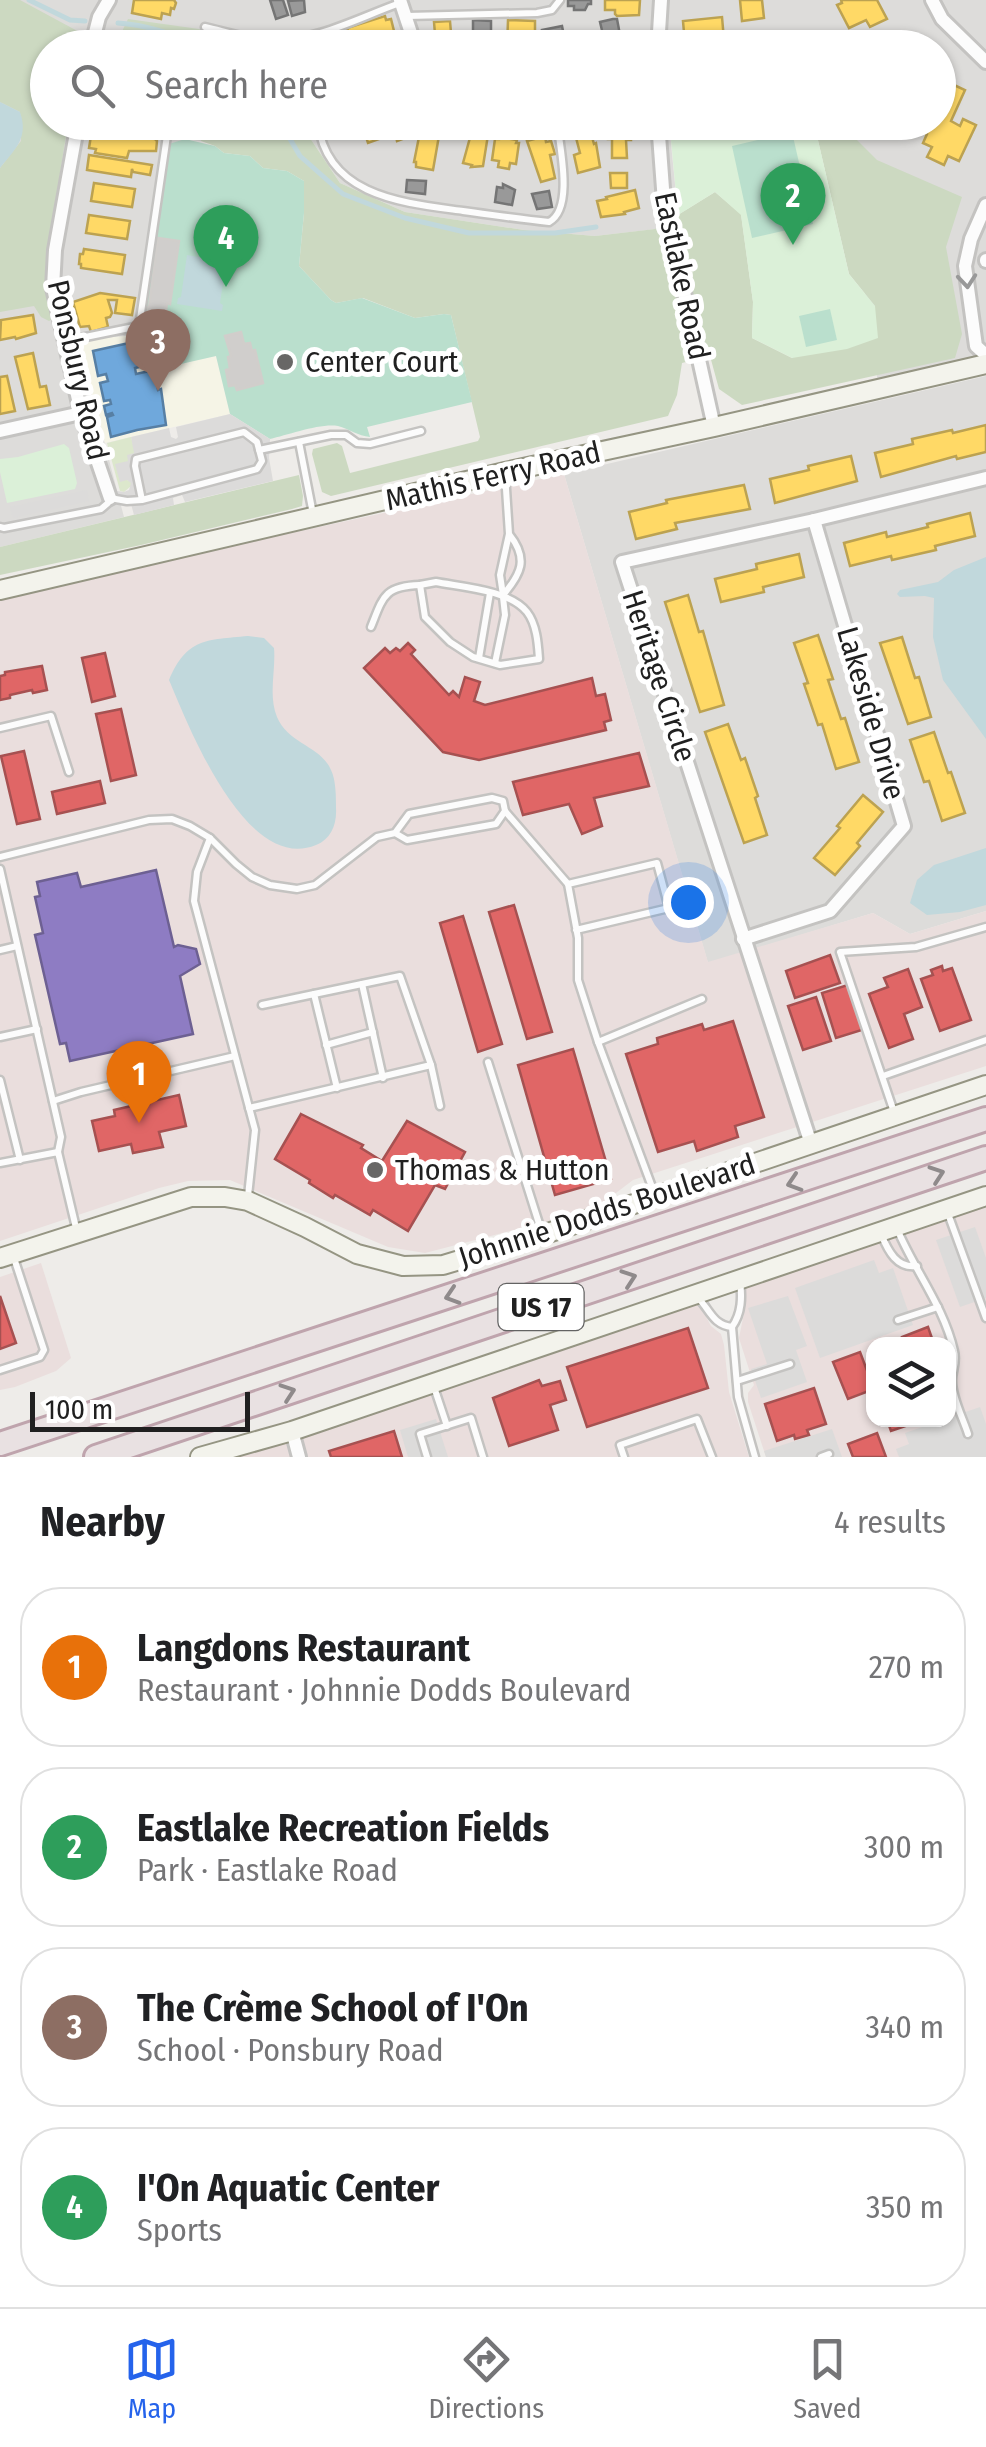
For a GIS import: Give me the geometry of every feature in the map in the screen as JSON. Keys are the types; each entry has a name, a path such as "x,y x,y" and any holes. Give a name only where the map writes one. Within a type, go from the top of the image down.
{"highway":[{"name":"Johnnie Dodds Boulevard","path":"0,1444 986,1119"},
{"name":"US 17","path":"96,1457 986,1158"}],"street":[{"path":"96,30 109,0"},
{"path":"659,30 661,0"},
{"path":"932,0 953,30"},
{"path":"402,6 410,30"},
{"path":"956,33 986,62"},
{"name":"Ponsbury Road","path":"75,140 53,275 54,295 81,413 110,498"},
{"name":"Eastlake Road","path":"659,140 664,202 714,428"},
{"path":"986,206 965,266 976,346 986,355"},
{"name":"Mathis Ferry Road","path":"0,590 986,364"},
{"path":"0,432 81,413"},
{"name":"Heritage Circle","path":"810,1144 622,562 986,478"},
{"name":"Lakeside Drive","path":"743,939 830,912 904,826 814,520"},
{"name":"Johnnie Dodds Boulevard","path":"6,1255 191,1197 225,1197 248,1201 357,1254 403,1266 443,1264 542,1235 986,1085"},
{"path":"200,1457 292,1431 986,1196"},
{"path":"292,1431 299,1457"}],"lane":[{"path":"328,30 402,6 537,14 552,10 560,0"},
{"path":"205,27 220,30"},
{"path":"65,341 139,326 166,140"},
{"path":"321,140 328,157 351,182 376,195 405,203 548,222 557,218 563,205 560,140"},
{"path":"258,450 346,435 357,443 370,444 422,431"},
{"path":"0,527 100,509 110,498 142,500 257,469 262,461 257,442 244,432 136,459 142,500"},
{"path":"299,442 314,516"},
{"path":"495,664 505,616 500,575 510,534 504,472"},
{"path":"502,596 518,578 522,555 510,534"},
{"path":"371,627 384,596 402,585 436,582 502,596 527,612 537,636 540,660 495,664 450,642 425,617 420,585"},
{"path":"479,658 490,593"},
{"path":"0,728 51,716 69,772"},
{"path":"0,857 149,820 172,820 210,838 252,877 270,885 297,888 316,885 378,838 395,832 409,814 492,798 503,801 505,811 568,884 576,930 578,980 655,1196"},
{"path":"395,832 407,840 496,824 505,811"},
{"path":"210,838 197,872 194,901 255,1130 248,1201"},
{"path":"568,884 657,863 669,908 576,930"},
{"path":"0,870 61,1137 58,1152 78,1233"},
{"path":"896,1116 840,952 916,947 986,927"},
{"path":"0,950 18,946"},
{"path":"262,1004 400,976 431,1065 440,1106"},
{"path":"362,984 384,1078"},
{"path":"314,994 337,1088"},
{"path":"598,1042 702,1000"},
{"path":"0,1038 36,1029"},
{"path":"326,1045 373,1032"},
{"path":"883,1076 986,1040"},
{"path":"53,1101 235,1056"},
{"path":"488,1062 542,1235"},
{"path":"249,1108 431,1065"},
{"path":"0,1080 20,1160"},
{"path":"0,1119 10,1117"},
{"path":"0,1163 58,1152"},
{"path":"946,1210 986,1318"},
{"path":"888,1230 896,1261 917,1266"},
{"path":"888,1230 906,1248 938,1307 954,1352 954,1393 968,1434"},
{"path":"0,1370 40,1357 44,1350 6,1255"},
{"path":"740,1279 740,1308 732,1327 738,1397 755,1457"},
{"path":"694,1295 717,1322 732,1327"},
{"path":"898,1320 938,1307"},
{"path":"737,1381 790,1364"},
{"path":"433,1383 447,1426"},
{"path":"427,1457 420,1434 471,1418 483,1457"},
{"path":"624,1457 620,1445 697,1419 712,1457"}],"shaded area":[{"path":"0,0 986,0 986,364 879,390 865,293 827,140 956,140 956,30 30,30 30,140 185,140 156,237 143,321 149,321 150,335 80,349 124,517 0,547"},
{"path":"311,140 671,140 678,215 656,229 595,236 524,230 405,212 340,183"},
{"path":"150,335 159,368 216,356 230,414 105,443 81,344 93,339"},
{"path":"986,376 986,911 910,934 873,913 708,963 564,474"},
{"path":"230,414 270,439 273,481 185,502 182,495 173,498 174,505 134,515 131,504 120,502 117,491 129,490 131,483 120,482 115,464 128,461 127,455 134,453 131,437 169,428 171,437 176,439 176,427"},
{"path":"564,474 708,962 873,913 910,934 986,911 986,1066 633,1180 595,1209 425,1253 388,1247 230,1180 188,1181 159,1188 0,1241 0,596"},
{"path":"87,490 89,501 13,518 10,507"},
{"path":"986,1203 986,1457 766,1457 748,1402 754,1385 739,1338 744,1313 743,1283"},
{"path":"975,1227 986,1258 986,1298 960,1307 936,1240"},
{"path":"874,1260 879,1273 893,1268 913,1325 879,1337 866,1337 866,1342 820,1358 795,1288"},
{"path":"41,1263 71,1358 56,1371 0,1390 0,1277"},
{"path":"788,1296 807,1346 796,1350 807,1382 761,1398 751,1369 767,1364 748,1308"},
{"path":"685,1303 699,1304 711,1326 721,1334 729,1392 749,1457 220,1457"},
{"path":"980,1407 986,1424 986,1457 899,1457 896,1449 909,1444 905,1433 922,1427 956,1427 956,1415"},
{"path":"436,1419 448,1457 408,1457 400,1430"},
{"path":"832,1429 842,1457 766,1457 764,1451"}],"green space":[{"path":"0,0 20,0 76,30 30,30 30,140 65,140 47,256 46,280 56,317 49,321 34,306 0,312 0,168 21,141 20,112 0,102"},
{"path":"128,19 206,30 123,30"},
{"path":"189,140 215,146 224,153 250,156 263,168 287,171 304,181 299,266 336,303 362,298 415,318 451,315 472,402 367,427 370,437 331,426 270,439 230,414 216,356 159,369 149,322 143,320 169,144"},
{"path":"311,140 340,183 405,212 524,230 595,236 655,229 715,192 741,214 753,302 752,338 792,358 875,306 849,274 818,140 857,140 877,160 962,197 946,247 962,334 955,358 742,405 719,389 710,356 682,363 677,395 668,416 331,496 322,492 313,449 337,443 342,446 350,473 478,441 451,315 415,318 363,298 336,303 331,300 299,266 304,181 287,171 263,168 250,156 224,153 201,141"},
{"path":"671,140 818,140 849,274 875,306 878,338 847,349 792,358 752,338 753,302 741,215 715,192 678,215"},
{"path":"758,140 794,140 813,224 752,238 732,146"},
{"path":"830,309 837,340 806,347 799,316"},
{"path":"131,437 135,452 129,461 127,480 131,486 124,492 120,491 107,443"},
{"path":"64,444 69,448 75,489 7,503 0,459"},
{"path":"299,475 302,506 0,575 0,547"}],"water":[{"path":"0,102 20,112 23,129 19,143 0,168"},
{"path":"187,255 226,262 222,311 177,304"},
{"path":"986,557 986,739 943,680 933,637 934,598 897,594 938,582 954,570"},
{"path":"264,638 274,648 273,700 282,726 320,755 333,774 335,820 329,835 316,845 290,848 266,838 244,818 206,761 169,680 191,649 220,639"},
{"path":"986,848 986,905 927,915 910,903 917,880 934,865"}],"building: Homes":[{"path":"134,0 176,3 170,15 162,13 161,19 132,13"},
{"path":"605,0 640,0 639,15 617,16 615,10 605,10"},
{"path":"740,0 762,0 764,18 742,21"},
{"path":"841,0 877,0 887,19 870,27 866,20 849,28 837,5"},
{"path":"385,16 386,20 391,19 394,30 348,30"},
{"path":"722,17 723,30 684,30 683,21"},
{"path":"508,20 535,21 535,30 508,30"},
{"path":"450,21 451,30 435,30 434,22"},
{"path":"956,86 965,90 956,110"},
{"path":"963,119 976,125 959,161 948,156 944,165 927,157 932,147 923,143 956,140 956,124 960,126"},
{"path":"90,140 157,141 156,151 129,151 127,158 95,153 96,149 89,148"},
{"path":"418,140 438,140 433,170 416,167"},
{"path":"469,140 487,140 483,166 463,163"},
{"path":"495,140 517,140 516,164 510,163 509,169 498,167 499,161 492,160"},
{"path":"577,140 593,140 600,167 578,173 574,155 580,153"},
{"path":"612,140 626,140 627,158 612,158"},
{"path":"527,141 551,141 555,178 541,182"},
{"path":"89,155 152,165 150,175 132,169 131,177 87,170"},
{"path":"610,173 627,173 627,188 611,188"},
{"path":"94,183 135,189 132,207 91,201"},
{"path":"635,190 639,208 601,217 597,201"},
{"path":"89,215 130,221 127,239 86,233"},
{"path":"84,249 125,255 122,274 81,268 80,254"},
{"path":"100,293 135,298 132,315 115,313 117,300 108,300 112,313 106,318 108,327 91,332 89,326 80,327 73,302"},
{"path":"33,315 36,333 0,340 1,320"},
{"path":"33,353 40,387 46,386 50,405 28,409 15,357"},
{"path":"7,376 15,411 0,414 0,377"},
{"path":"986,425 986,452 957,459 956,456 881,477 875,453 913,444 912,439"},
{"path":"851,456 857,481 775,503 770,479"},
{"path":"744,485 750,509 675,523 677,529 636,539 629,512 667,503 666,500"},
{"path":"970,513 975,536 935,546 936,550 850,566 844,543 886,532 887,537"},
{"path":"799,554 804,577 721,602 715,579"},
{"path":"688,595 699,632 703,631 724,705 700,712 665,602"},
{"path":"818,635 833,679 828,680 859,762 836,769 804,684 808,683 794,643"},
{"path":"902,637 931,717 908,724 880,643"},
{"path":"728,724 741,760 745,758 767,835 744,843 705,732"},
{"path":"934,732 965,813 942,821 910,740"},
{"path":"863,795 883,812 835,875 814,858"}],"building: Shops":[{"path":"408,643 415,650 411,654 449,695 453,691 459,697 465,677 480,682 474,701 485,705 592,678 596,696 605,694 611,720 604,722 606,730 479,760 443,752 364,668 385,648 390,653 396,648 400,651"},
{"path":"105,653 115,696 92,702 82,658"},
{"path":"42,666 47,690 32,690 0,700 0,676"},
{"path":"121,709 136,775 111,781 96,714"},
{"path":"24,751 40,819 17,824 1,756"},
{"path":"639,753 649,786 594,798 602,826 582,834 569,804 523,815 513,782"},
{"path":"100,781 105,803 57,814 52,792"},
{"path":"514,905 552,1032 527,1039 489,912"},
{"path":"463,916 502,1044 478,1052 440,923"},
{"path":"830,955 840,983 795,998 786,971"},
{"path":"942,966 943,971 952,968 971,1020 940,1031 921,979"},
{"path":"908,969 922,1007 904,1014 913,1039 889,1048 869,994 888,987 884,978"},
{"path":"851,984 865,1029 836,1038 822,993"},
{"path":"816,997 831,1041 803,1050 788,1006"},
{"path":"733,1021 764,1117 735,1126 738,1137 697,1151 694,1141 658,1152 626,1054 658,1044 657,1038 702,1024 704,1030"},
{"path":"573,1049 611,1179 555,1195 518,1065"},
{"path":"179,1095 186,1126 159,1132 163,1147 133,1153 131,1144 99,1151 92,1121 115,1116 114,1110"},
{"name":"Thomas & Hutton","path":"301,1114 363,1145 361,1148 382,1161 407,1121 465,1152 445,1189 435,1185 408,1231 373,1210 370,1215 335,1195 333,1198 275,1159"},
{"path":"0,1296 16,1343 0,1349"},
{"path":"928,1327 932,1337 902,1337"},
{"path":"688,1328 708,1388 587,1427 567,1367"},
{"path":"860,1352 866,1368 866,1392 848,1399 833,1362"},
{"path":"539,1380 542,1386 560,1381 566,1400 550,1405 558,1430 509,1446 493,1398"},
{"path":"814,1388 826,1424 807,1430 809,1435 777,1441 765,1404"},
{"path":"394,1431 402,1457 331,1457 329,1451"},
{"path":"877,1433 886,1457 853,1457 848,1444"}],"building: Offices":[{"path":"156,870 174,947 196,949 200,964 180,976 193,1034 70,1061 66,1043 60,1044 35,935 43,933 35,897 40,896 37,882 77,873 81,887"}],"building: Schools":[{"path":"147,339 152,364 135,368 136,374 154,370 166,425 111,437 107,417 113,415 106,415 104,406 111,404 110,400 104,401 100,383 108,381 106,374 98,376 93,351"}],"building: Industry":[{"path":"270,0 283,0 288,15 276,19"},
{"path":"304,0 305,12 292,16 288,1"},
{"path":"568,0 591,0 585,10 568,6"},
{"path":"617,19 619,30 602,30 600,22"},
{"path":"473,20 491,21 491,30 473,30"},
{"path":"407,180 426,181 425,194 406,192"},
{"path":"503,184 515,190 512,205 495,202 497,187 503,188"},
{"path":"549,191 552,207 537,209 532,194"}],"building: Other":[{"path":"158,238 179,241 166,310 173,315 171,330 152,327 153,321 145,320"},
{"path":"241,332 244,344 250,343 252,351 255,350 263,383 237,390 235,385 229,386 226,370 230,369 231,356 225,336"}],"waterway":[{"path":"29,0 70,20 85,21"},
{"path":"118,23 158,30"},
{"path":"291,140 300,156 343,194 405,218 469,233 555,233 596,227"}],"place":[{"name":"Eastlake Recreation Fields","path":"793,245"},
{"name":"I'On Aquatic Center","path":"226,287"},
{"name":"Center Court","path":"285,362"},
{"name":"The Crème School of I'On","path":"158,391"},
{"name":"Langdons Restaurant","path":"139,1123"},
{"name":"Thomas & Hutton","path":"375,1170"}]}
